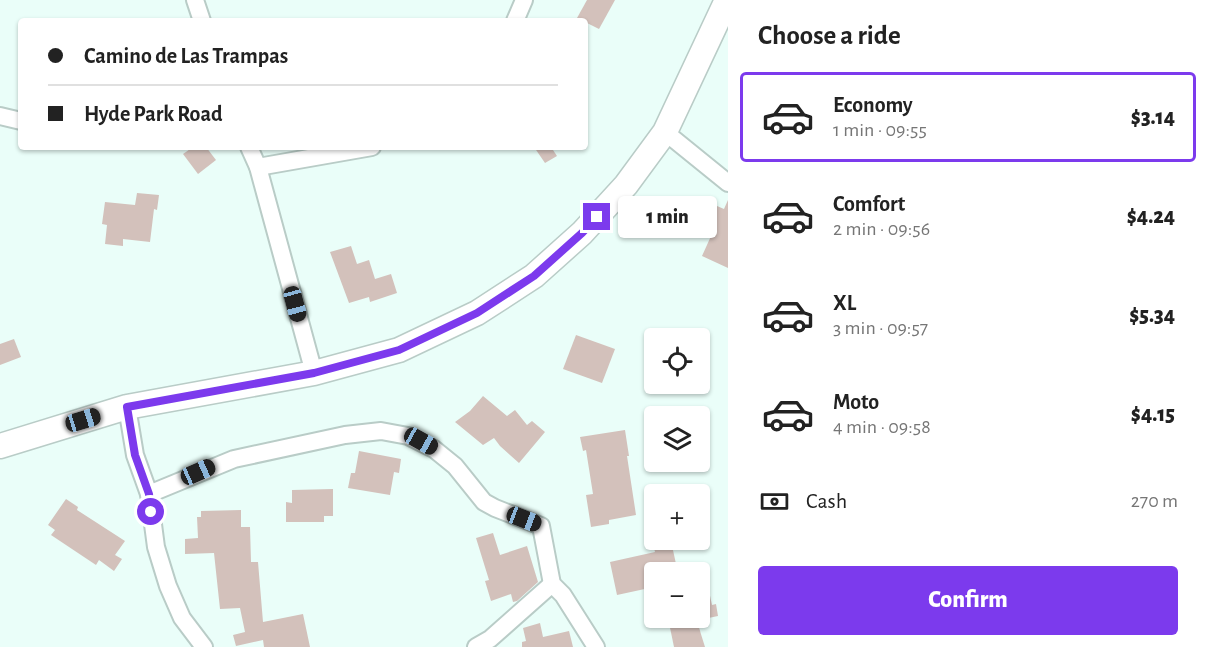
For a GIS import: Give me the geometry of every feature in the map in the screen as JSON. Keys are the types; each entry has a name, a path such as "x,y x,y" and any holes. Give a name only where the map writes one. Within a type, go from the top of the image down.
{"main road":[{"path":"0,446 127,407 314,373 399,350 477,313 534,276 589,225 626,185 665,132 727,0"}],"street":[{"path":"195,0 201,18"},
{"path":"516,18 524,0"},
{"path":"0,116 18,120"},
{"path":"665,132 728,183"},
{"path":"250,150 258,167 314,373"},
{"path":"258,167 355,150"},
{"path":"127,407 135,455 149,494 156,547 171,597 182,618 204,647"},
{"path":"149,494 214,465 234,459 368,431 395,432 421,441 447,458 484,502 541,526 552,584 563,595 596,647"},
{"path":"476,647 490,639 552,584"}],"building":[{"path":"587,0 615,0 599,29 588,24 588,18 577,18"},
{"path":"189,150 208,150 216,160 198,174 183,154"},
{"path":"536,150 553,150 557,156 545,163"},
{"path":"137,193 159,195 157,210 154,209 150,242 123,239 123,246 105,244 107,225 102,224 105,202 135,205"},
{"path":"728,200 728,268 702,256 716,225 710,222 717,206 724,209"},
{"path":"351,246 357,264 369,260 375,279 391,274 397,293 370,302 369,297 349,303 330,252"},
{"path":"576,335 615,349 602,383 563,369"},
{"path":"14,339 21,357 0,365 0,344"},
{"path":"483,396 507,416 515,410 527,425 532,421 545,432 519,463 494,438 483,445 455,422 470,411"},
{"path":"625,430 636,515 609,520 609,524 591,527 586,495 593,494 586,450 583,451 580,437"},
{"path":"359,451 401,459 399,473 394,472 390,495 348,488 351,473 355,473"},
{"path":"333,489 333,516 324,516 324,522 286,522 286,502 292,503 292,490"},
{"path":"66,499 78,507 77,510 125,541 115,555 122,559 114,571 99,560 96,565 51,535 55,530 48,525"},
{"path":"241,510 241,527 250,527 251,562 258,562 263,622 303,614 310,647 264,647 263,640 236,646 233,635 245,632 240,608 220,609 214,553 185,554 185,539 198,538 197,517 201,517 201,511"},
{"path":"493,533 500,555 527,546 538,582 517,601 513,602 511,594 491,601 485,581 489,580 476,538"},
{"path":"654,550 673,550 676,562 644,562 644,589 617,595 610,562 655,552"},
{"path":"710,596 712,605 716,604 718,616 710,618"},
{"path":"540,623 543,637 569,631 573,647 522,647 522,642 526,641 523,628"},
{"path":"670,628 699,628 705,647 674,647"}],"route":[{"path":"151,512 149,494 135,455 127,407 314,373 399,350 477,313 534,276 597,217"}]}
